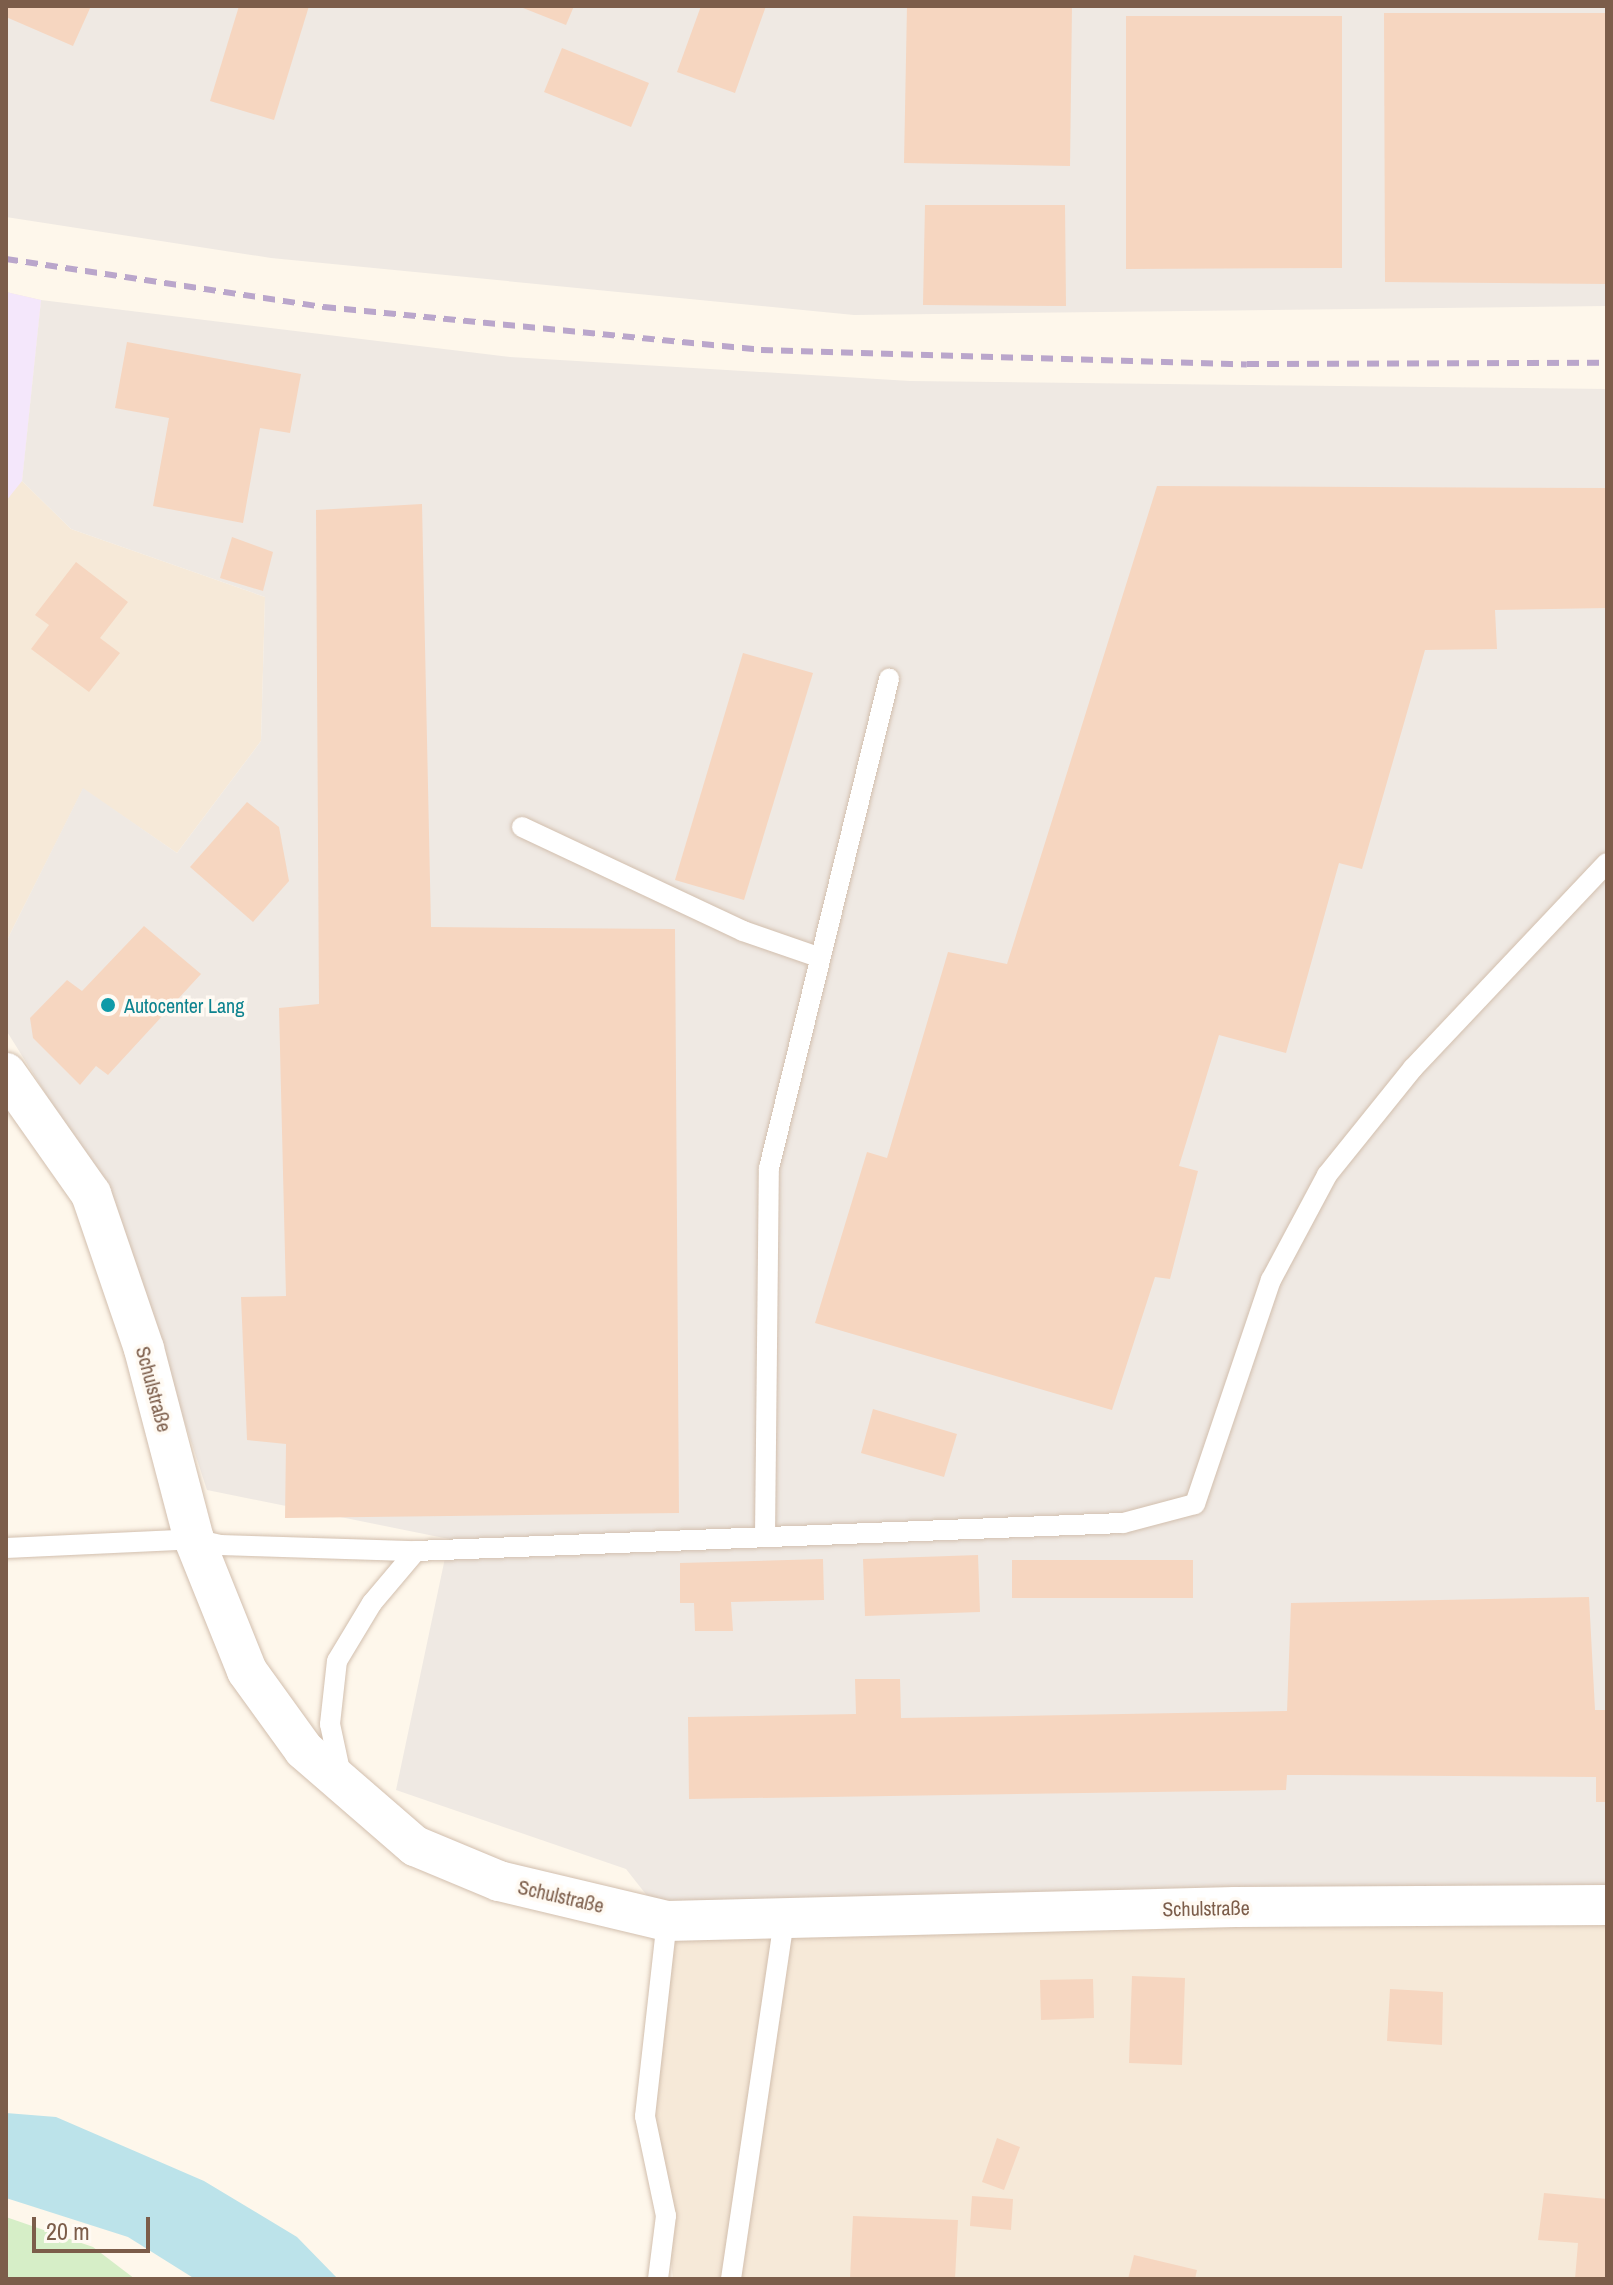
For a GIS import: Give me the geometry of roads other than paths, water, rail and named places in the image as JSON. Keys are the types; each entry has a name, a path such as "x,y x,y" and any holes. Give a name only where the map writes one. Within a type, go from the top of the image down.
{"street":[{"name":"Schulstraße","path":"10,1087 91,1194 144,1349 194,1539 247,1671 304,1750 343,1787 415,1846 499,1881 667,1921 1607,1905"}],"lane":[{"path":"765,1537 769,1168 818,957 889,679"},
{"path":"522,827 743,931 818,957"},
{"path":"6,1548 194,1539 220,1545 416,1551 1123,1523 1195,1504 1271,1280 1327,1175 1413,1068 1607,863"},
{"path":"343,1787 330,1724 337,1661 372,1603 416,1551"},
{"path":"731,2279 784,1918"},
{"path":"658,2279 666,2216 645,2116 667,1921"}],"water":[{"path":"6,2113 56,2117 204,2181 297,2237 338,2279 195,2279 128,2237 6,2198"}],"railway":[{"path":"6,259 324,307 761,350 1247,364 1607,363"}],"place":[{"name":"Autocenter Lang","path":"108,1005"}]}
